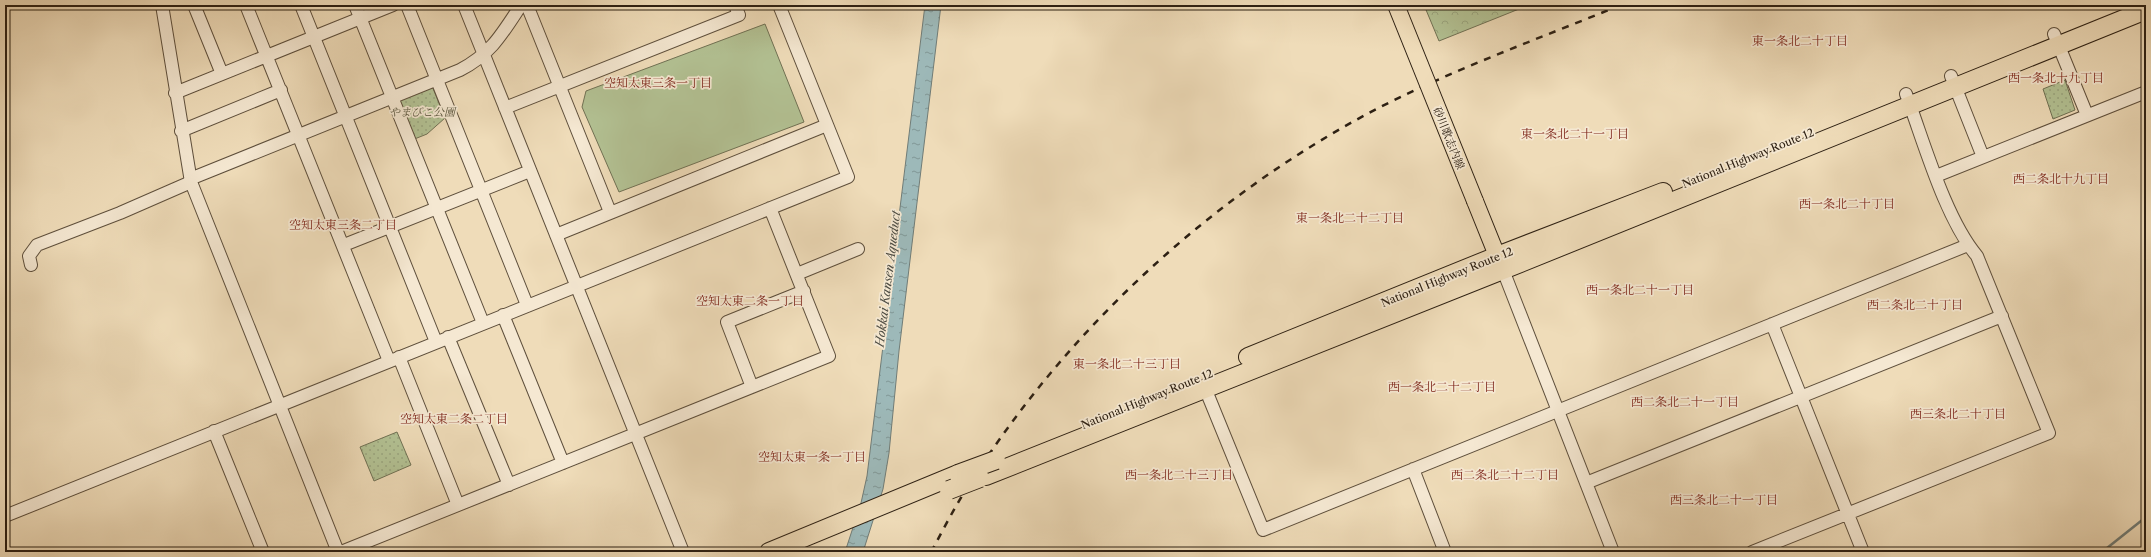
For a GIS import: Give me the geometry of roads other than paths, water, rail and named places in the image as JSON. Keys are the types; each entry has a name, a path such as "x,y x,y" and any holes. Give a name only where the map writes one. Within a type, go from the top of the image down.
{"highway":[{"name":"National Highway Route 12","path":"768,552 833,532 888,509 958,474 1500,263 1908,100 2057,39 2127,5"},
{"name":"National Highway Route 12","path":"2057,39 2146,10"},
{"name":"National Highway Route 12","path":"888,509 949,490 986,476 1205,388 1500,263"},
{"name":"National Highway Route 12","path":"796,552 833,532"}],"main road":[{"name":"砂川歌志内線","path":"1396,5 1500,263"}],"street":[{"path":"194,5 222,74"},
{"path":"246,5 344,245 458,505"},
{"path":"301,5 436,342"},
{"path":"355,5 482,323"},
{"path":"175,93 393,5"},
{"path":"407,5 527,305"},
{"path":"464,5 683,552"},
{"path":"31,265 29,256 37,245 120,213 190,181 299,135 460,70 485,55 495,45 521,5"},
{"path":"527,5 558,86 610,212"},
{"path":"505,108 739,14 735,5"},
{"path":"5,516 848,177 779,5"},
{"path":"165,6 175,93 190,181 279,405 340,552 830,356 770,208"},
{"path":"2057,39 2087,115"},
{"path":"1953,81 1983,157"},
{"path":"181,131 281,90"},
{"path":"1936,176 2146,92"},
{"path":"1752,552 2049,433 1977,256 1968,245 1954,220 1908,100"},
{"path":"556,235 827,125"},
{"path":"344,245 481,189 530,171"},
{"path":"1205,388 1263,530 1968,245"},
{"path":"797,274 858,250"},
{"path":"1500,263 1613,552"},
{"path":"752,387 727,322 804,291"},
{"path":"503,315 563,463"},
{"path":"1586,483 1801,395 2002,316"},
{"path":"1772,324 1863,552"},
{"path":"448,337 509,484"},
{"path":"214,431 263,552"},
{"path":"1413,469 1445,552"}],"water":[{"path":"925,5 941,5 899,351 889,453 883,489 863,552 845,552 861,503 867,476"}],"waterway":[{"path":"2102,552 2146,517"}],"railway":[{"path":"931,552 962,496 1001,438 1043,382 1090,329 1139,279 1192,232 1248,189 1306,149 1367,114 1460,70 1621,5"}],"district":[{"name":"東一条北二十丁目","path":"1800,41"},
{"name":"西一条北十九丁目","path":"2056,78"},
{"name":"空知太東三条一丁目","path":"658,83"},
{"name":"東一条北二十一丁目","path":"1575,134"},
{"name":"西二条北十九丁目","path":"2061,179"},
{"name":"西一条北二十丁目","path":"1847,204"},
{"name":"東一条北二十二丁目","path":"1350,218"},
{"name":"空知太東三条二丁目","path":"343,225"},
{"name":"西一条北二十一丁目","path":"1640,290"},
{"name":"空知太東二条一丁目","path":"750,301"},
{"name":"西二条北二十丁目","path":"1915,305"},
{"name":"東一条北二十三丁目","path":"1127,364"},
{"name":"西一条北二十二丁目","path":"1442,387"},
{"name":"西二条北二十一丁目","path":"1685,402"},
{"name":"西三条北二十丁目","path":"1958,414"},
{"name":"空知太東二条二丁目","path":"454,419"},
{"name":"空知太東一条一丁目","path":"812,457"},
{"name":"西一条北二十三丁目","path":"1179,475"},
{"name":"西二条北二十二丁目","path":"1505,475"},
{"name":"西三条北二十一丁目","path":"1724,500"}],"park label":[{"name":"やまびこ公園","path":"422,112"}],"water label":[{"name":"Hokkai Kansen Aqueduct","path":"888,279"}]}
